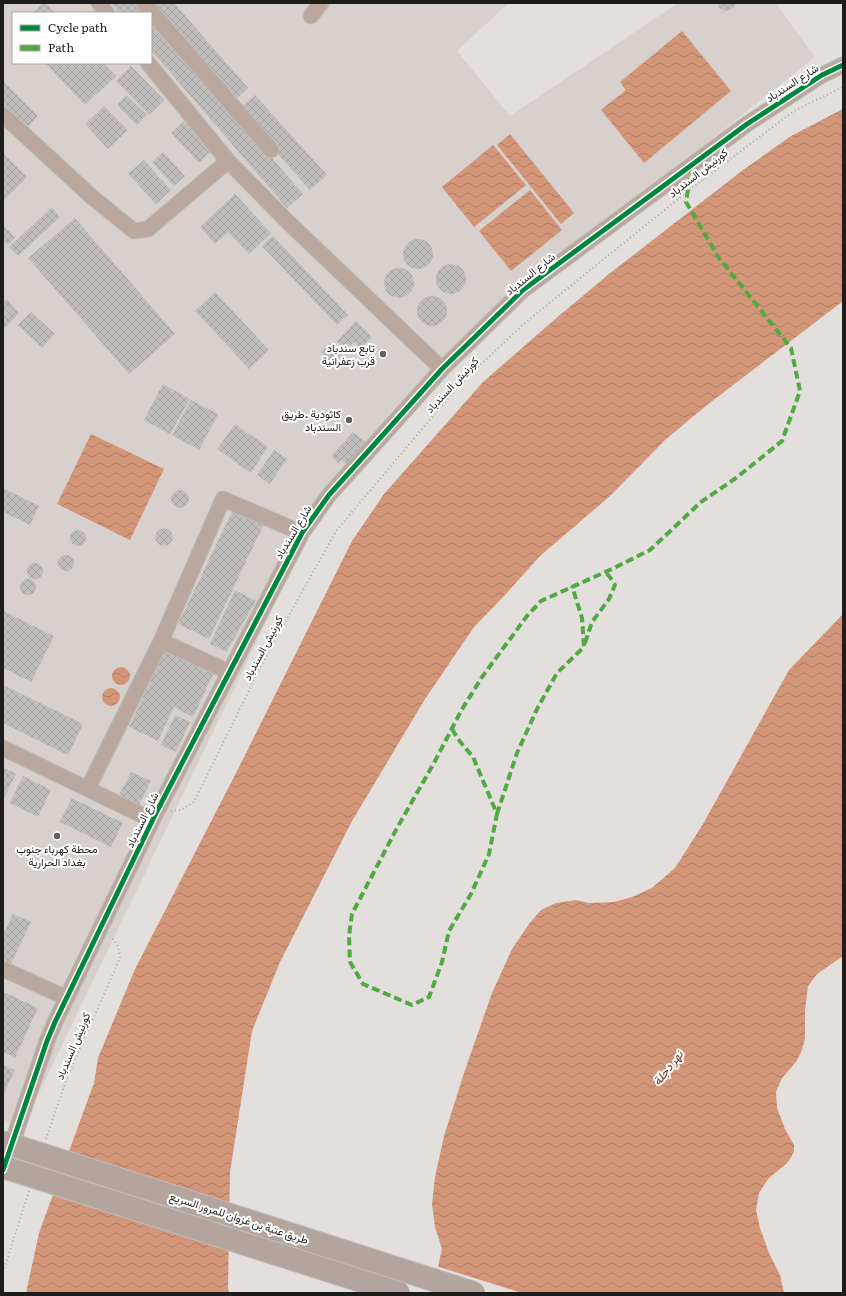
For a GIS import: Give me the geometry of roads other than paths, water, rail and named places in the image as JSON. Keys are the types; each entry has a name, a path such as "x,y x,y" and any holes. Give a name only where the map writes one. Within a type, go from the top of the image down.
{"highway":[{"name":"طريق عتبة بن غزوان للمرور السريع","path":"3,1142 474,1293"},
{"name":"طريق عتبة بن غزوان للمرور السريع","path":"3,1167 399,1293"}],"street":[{"path":"99,3 106,12"},
{"path":"144,3 152,12"},
{"path":"311,16 320,3"},
{"path":"152,12 271,150"},
{"path":"149,64 228,162 289,223 442,369"},
{"name":"شارع السندباد","path":"3,1170 47,1041 102,923 154,816 302,533 329,495 442,369 523,290 747,124 822,75 843,65"},
{"path":"3,115 92,197 134,231 148,229 228,162"},
{"path":"88,788 161,641 223,499 302,533"},
{"path":"161,641 229,672"},
{"path":"3,748 88,788 154,816"},
{"path":"3,969 67,998"}],"water":[{"path":"682,31 731,91 644,163 601,110 626,90 620,82"},
{"path":"843,109 843,301 707,405 665,440 610,496 540,556 474,627 425,699 352,821 280,962 252,1031 230,1172 229,1293 26,1293 39,1233 94,1083 98,1058 135,969 236,773 352,541 384,494 483,382 554,320 609,274 743,170 791,136"},
{"path":"510,134 574,213 561,224 497,145"},
{"path":"493,145 526,185 474,227 442,187"},
{"path":"530,190 562,230 511,271 479,231"},
{"path":"91,434 164,469 130,540 57,504"},
{"name":"نهر دجلة","path":"843,614 843,956 817,974 808,986 805,1010 805,1038 802,1050 796,1062 782,1078 776,1092 777,1108 785,1129 794,1145 794,1152 788,1162 768,1179 759,1193 756,1210 760,1228 769,1253 780,1275 784,1293 432,1293 442,1249 435,1227 432,1204 435,1177 444,1136 492,993 512,949 529,924 541,910 556,903 576,900 589,903 614,902 632,897 652,888 675,868 703,824 789,670"},
{"path":"117,667 125,667 130,672 128,683 125,685 117,685 112,680 112,672"},
{"path":"107,688 115,688 120,693 118,704 115,706 107,706 102,701 102,693"}],"place":[{"name":"تابع سندباد قرب زعفرانية","path":"383,354"},
{"name":"كاثودية .طريق السندباد","path":"349,420"},
{"name":"محطة كهرباء جنوب بغداد الحرارية","path":"57,836"}]}
